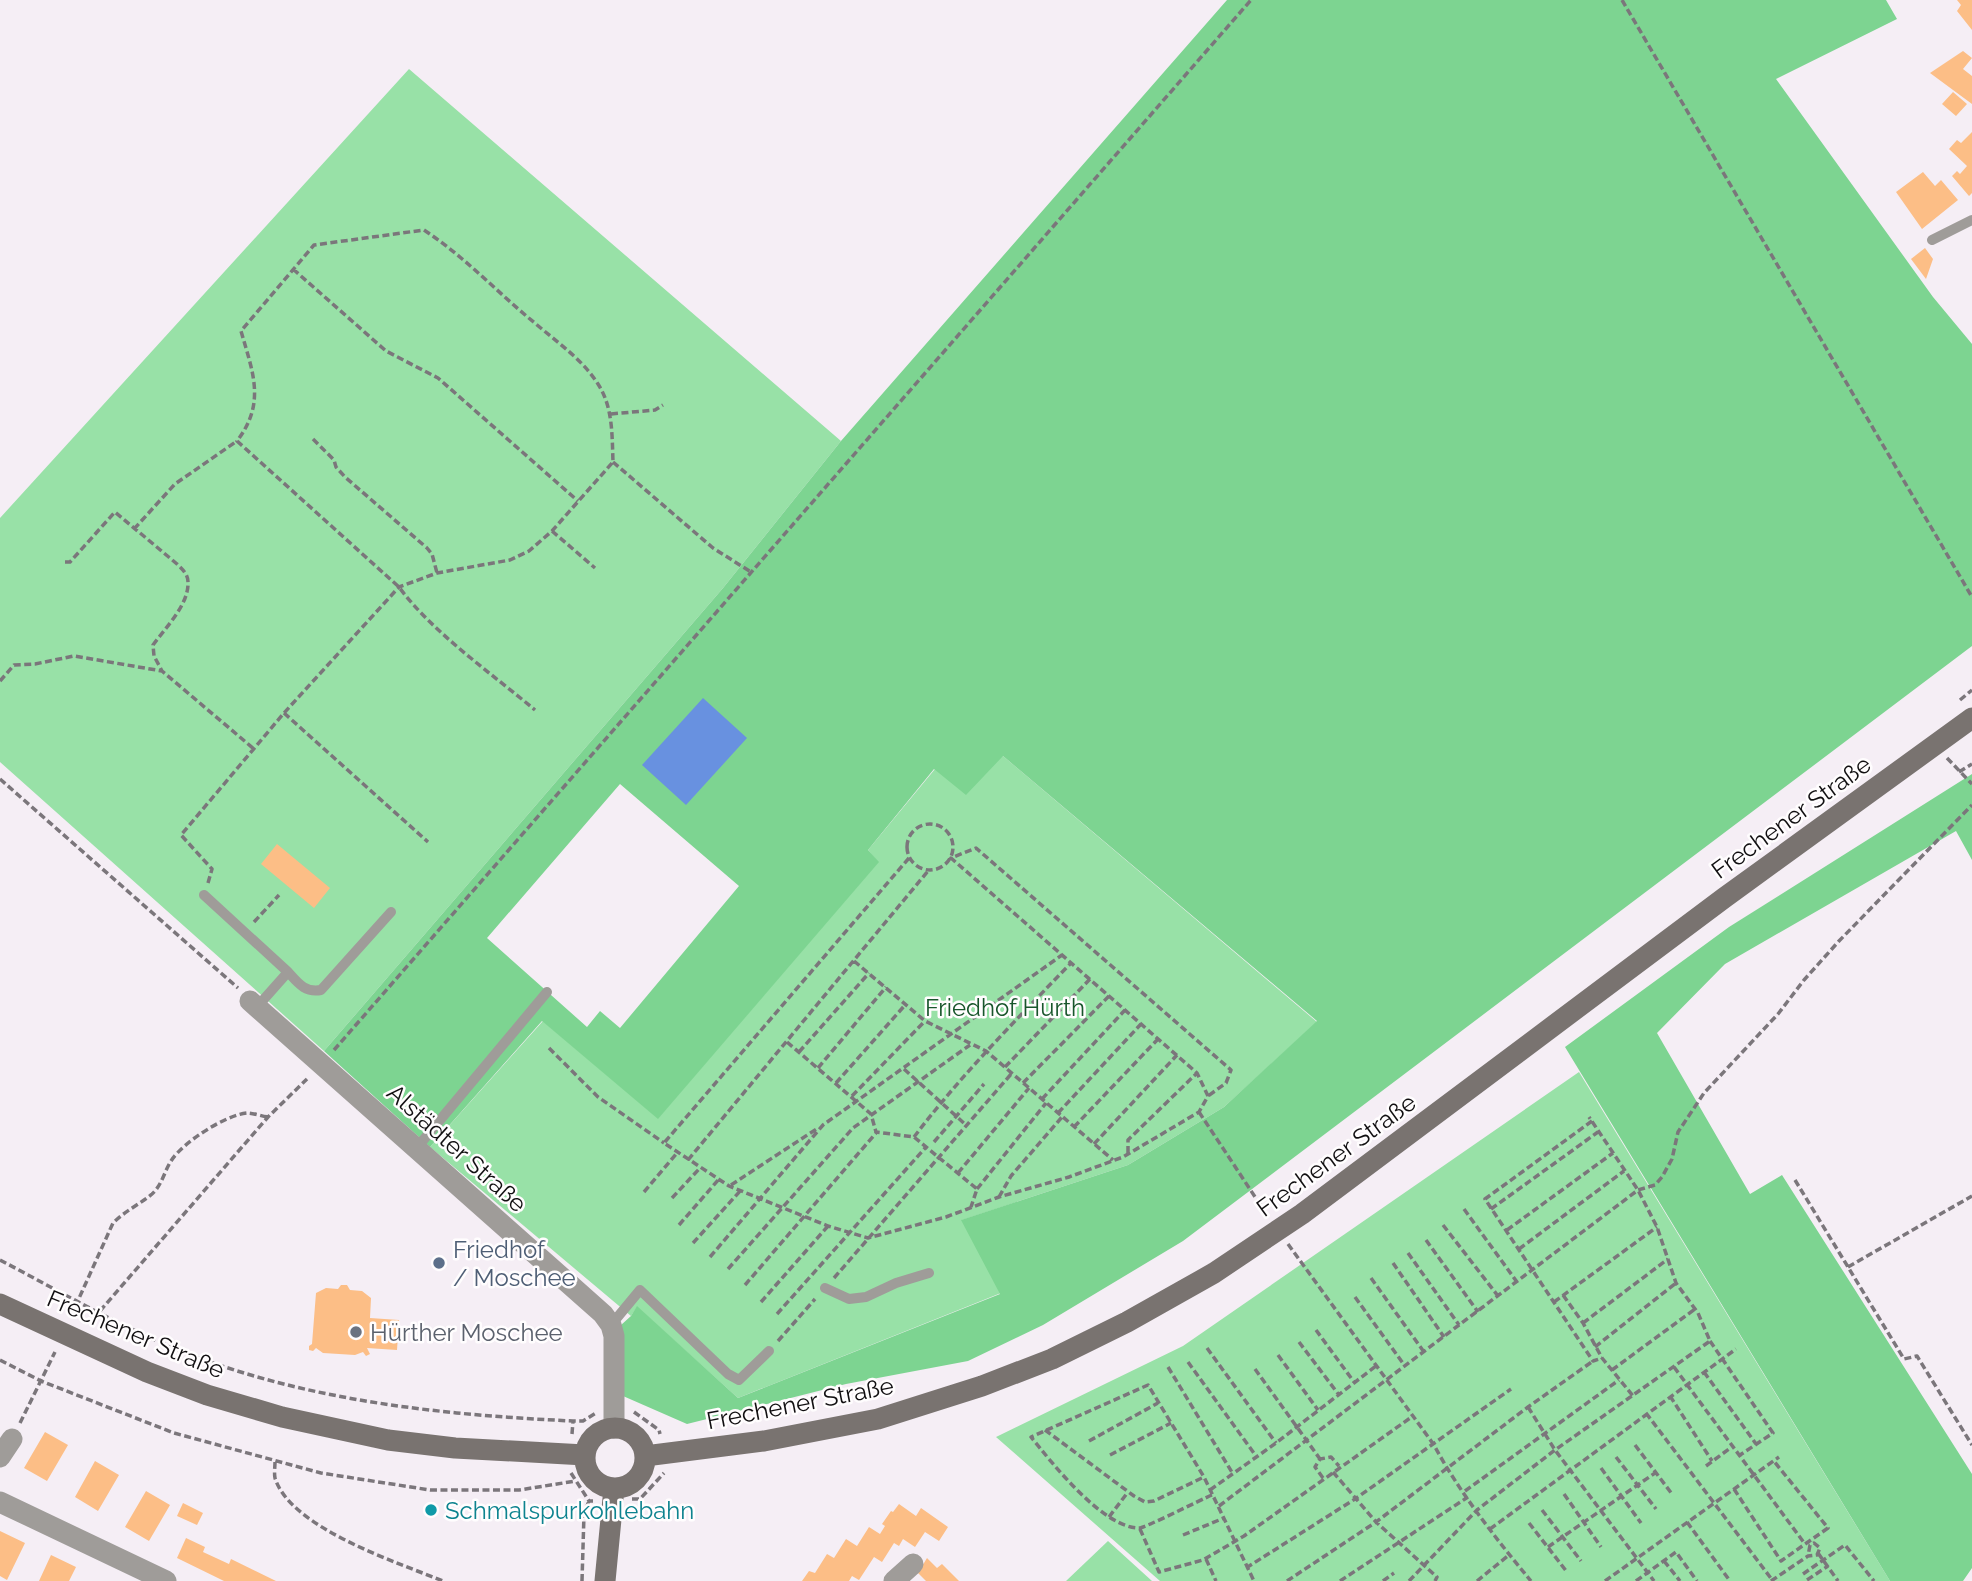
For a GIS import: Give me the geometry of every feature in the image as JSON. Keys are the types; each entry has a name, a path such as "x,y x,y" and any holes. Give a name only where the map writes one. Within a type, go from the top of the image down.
{"main road":[{"name":"Frechener Straße","path":"654,1455 764,1441 878,1419 982,1387 1052,1359 1127,1322 1214,1273 1302,1214 1724,898 1972,718"},
{"name":"Frechener Straße","path":"0,1304 147,1372 207,1395 282,1417 388,1440 455,1448 578,1455"},
{"path":"614,1419 654,1455 633,1482 614,1494 596,1482 578,1455 591,1439 614,1419"},
{"path":"605,1581 614,1494"}],"street":[{"name":"Alstädter Straße","path":"254,1004 323,1063 414,1152 554,1281 603,1314 611,1325"},
{"path":"611,1325 614,1336 614,1419"},
{"path":"0,1457 12,1439"},
{"path":"0,1502 166,1581"},
{"path":"894,1581 913,1564"}],"lane":[{"path":"1932,240 1972,220"},
{"path":"204,895 304,988 312,992 321,990 391,912"},
{"path":"254,1004 288,972"},
{"path":"414,1152 547,992"},
{"path":"825,1288 849,1299 866,1297 929,1273"},
{"path":"611,1325 640,1290 728,1374 739,1380 769,1351"}],"path":[{"path":"100,1311 268,1117 323,1063 1251,0"},
{"path":"1622,0 1972,597"},
{"path":"134,528 175,484 237,441 253,416 256,399 253,372 241,331 314,245 424,230 449,247 572,353 599,384 611,414 613,462 552,531 529,551 510,560 437,573 398,587 284,713 181,835 212,869 204,895"},
{"path":"293,269 386,351 438,378 578,501"},
{"path":"611,414 655,410 663,405"},
{"path":"313,439 334,460 336,467 345,477 427,548 432,554 437,573"},
{"path":"237,441 398,587 408,600 455,643 535,710"},
{"path":"613,462 713,548 751,572"},
{"path":"65,562 70,562 115,512 186,573 188,583 177,613 153,645 154,656 162,671 254,749"},
{"path":"552,531 594,568"},
{"path":"0,681 14,665 35,664 74,656 162,671"},
{"path":"284,713 428,842"},
{"path":"1972,764 1959,772 1972,784"},
{"path":"0,779 254,1004"},
{"path":"1219,1506 1638,1190 1655,1185 1672,1159 1678,1132 1704,1093 1778,1014 1839,941 1972,806"},
{"path":"549,1048 598,1097 729,1186 828,1226 868,1238 946,1217 1113,1160 1199,1112 1208,1096 1226,1083 1231,1070 976,848 951,858 942,868 928,871 920,869 909,858 907,842 910,835 915,829 930,824 945,829 953,842 951,858"},
{"path":"664,1143 909,858"},
{"path":"951,858 1197,1073 1208,1096"},
{"path":"687,1160 928,871"},
{"path":"244,932 279,895"},
{"path":"729,1186 858,1102 1062,955"},
{"path":"854,961 925,1021 986,1051 1113,1160"},
{"path":"914,1137 986,1051 1071,963"},
{"path":"799,1052 869,973"},
{"path":"1005,1067 1090,979"},
{"path":"818,1068 886,987"},
{"path":"1023,1083 1109,996"},
{"path":"836,1083 906,1004"},
{"path":"1042,1099 1125,1010"},
{"path":"852,1096 925,1021"},
{"path":"1058,1113 1141,1024"},
{"path":"1074,1127 1158,1038"},
{"path":"787,1042 871,1114 876,1132"},
{"path":"728,1269 853,1128 970,1045"},
{"path":"1094,1144 1177,1055"},
{"path":"904,1069 966,1125"},
{"path":"769,1351 1012,1073"},
{"path":"1128,1153 1128,1140 1197,1073"},
{"path":"934,1142 984,1084"},
{"path":"958,1173 1029,1088"},
{"path":"971,1207 977,1189 1046,1103"},
{"path":"1199,1112 1248,1189"},
{"path":"92,1271 113,1223 125,1211 151,1195 160,1185 179,1151 225,1119 248,1113 268,1117"},
{"path":"999,1197 1011,1176 1062,1117"},
{"path":"1593,1362 1485,1199 1591,1119 1638,1190 1657,1227 1676,1283 1695,1310 1710,1341 1773,1433 1740,1455"},
{"path":"710,1257 823,1125"},
{"path":"876,1132 914,1137 977,1189"},
{"path":"745,1285 876,1132"},
{"path":"1491,1209 1598,1132"},
{"path":"777,1314 926,1147"},
{"path":"645,1192 677,1153"},
{"path":"1506,1231 1613,1153"},
{"path":"672,1198 700,1168"},
{"path":"1519,1249 1624,1171"},
{"path":"679,1225 719,1180"},
{"path":"1795,1180 1904,1359 1917,1356 1972,1445"},
{"path":"693,1243 741,1190"},
{"path":"1848,1267 1972,1196"},
{"path":"1464,1209 1517,1282"},
{"path":"1443,1225 1498,1296"},
{"path":"761,1302 828,1226"},
{"path":"1553,1303 1657,1227"},
{"path":"1426,1240 1478,1312"},
{"path":"1408,1253 1460,1325"},
{"path":"1583,1323 1668,1259"},
{"path":"0,1260 131,1329 188,1354 257,1377 399,1407 573,1421 583,1421 597,1413 614,1419 630,1409 659,1430 654,1455 664,1475 640,1499 614,1494 589,1501"},
{"path":"1392,1263 1444,1337"},
{"path":"1310,1276 1413,1415 1490,1529 1531,1581"},
{"path":"1371,1278 1424,1352"},
{"path":"1595,1347 1676,1283"},
{"path":"1563,1295 1583,1323 1602,1358 1633,1396"},
{"path":"1356,1297 1405,1366"},
{"path":"1612,1370 1695,1310"},
{"path":"1315,1330 1354,1382"},
{"path":"1409,1581 1478,1510 1555,1450 1710,1341"},
{"path":"1299,1342 1339,1395"},
{"path":"1207,1348 1276,1443"},
{"path":"1490,1529 1736,1349"},
{"path":"1278,1355 1318,1409"},
{"path":"1287,1581 1376,1522 1528,1407 1602,1358"},
{"path":"0,1360 41,1381 174,1433 321,1473 430,1490 519,1490 576,1481"},
{"path":"12,1439 50,1363"},
{"path":"1188,1363 1256,1456"},
{"path":"1254,1581 1219,1506 1211,1492 1203,1477 1148,1385 1031,1437 1056,1468 1109,1517 1117,1523 1140,1529 1211,1492 1376,1366"},
{"path":"1168,1367 1233,1474"},
{"path":"1674,1367 1808,1544 1808,1556"},
{"path":"1255,1369 1320,1459"},
{"path":"1704,1372 1756,1444"},
{"path":"1464,1492 1619,1380"},
{"path":"1246,1568 1355,1499 1511,1389"},
{"path":"1670,1396 1712,1461"},
{"path":"1089,1440 1158,1403"},
{"path":"1528,1407 1555,1450 1654,1581"},
{"path":"1646,1413 1772,1581 1808,1556 1814,1557 1818,1553 1818,1544 1808,1544"},
{"path":"1140,1529 1159,1572 1206,1559 1244,1536 1413,1415"},
{"path":"573,1421 578,1455 570,1471 589,1501"},
{"path":"1110,1455 1171,1423"},
{"path":"1045,1430 1145,1502 1154,1501 1203,1477"},
{"path":"1634,1445 1672,1494"},
{"path":"1706,1466 1733,1446"},
{"path":"1324,1478 1315,1467 1320,1459 1332,1457 1339,1466"},
{"path":"1616,1457 1656,1509"},
{"path":"1605,1581 1779,1457"},
{"path":"1734,1489 1781,1561 1808,1544 1828,1528 1773,1461"},
{"path":"275,1462 275,1477 280,1489 313,1521 341,1539 443,1581"},
{"path":"1601,1468 1641,1523"},
{"path":"1332,1472 1376,1522 1437,1577 1434,1581"},
{"path":"1548,1547 1655,1473"},
{"path":"1109,1517 1128,1492"},
{"path":"1564,1494 1601,1547"},
{"path":"1340,1581 1468,1497"},
{"path":"582,1581 584,1514 589,1501"},
{"path":"1542,1510 1581,1561"},
{"path":"1183,1535 1224,1518"},
{"path":"1687,1522 1730,1581"},
{"path":"1529,1523 1567,1572"},
{"path":"1803,1574 1845,1545 1874,1581"},
{"path":"1636,1581 1676,1552 1697,1581"},
{"path":"1818,1553 1838,1581"},
{"path":"1477,1581 1510,1555"},
{"path":"1206,1559 1216,1581"},
{"path":"1664,1561 1680,1581"},
{"path":"1796,1564 1807,1581 1828,1566"},
{"path":"1383,1581 1394,1573"}],"green space":[{"path":"1227,0 1886,0 1897,19 1776,79 1933,297 1972,344 1972,646 1183,1241 1043,1325 968,1361 846,1384 687,1424 623,1396 621,1325 637,1306 738,1398 1000,1294 961,1220 1128,1165 1224,1107 1317,1021 1003,756 966,795 934,769 868,850 879,862 658,1119 542,1021 430,1147 324,1051 723,588 841,441","holes":["620,784 739,886 620,1028 600,1011 587,1027 487,938"]},
{"path":"409,69 841,441 723,588 324,1051 0,762 0,518"},
{"name":"Friedhof Hürth","path":"1003,756 1317,1022 1224,1107 1128,1165 962,1220 1001,1293 738,1398 637,1307 631,1316 430,1147 543,1021 658,1118 878,862 868,850 935,769"},
{"path":"1972,774 1972,860 1956,831 1725,964 1657,1033 1750,1194 1782,1175 1972,1474 1972,1568 1963,1581 1890,1581 1565,1047 1729,927"},
{"path":"1579,1072 1890,1581 1160,1581 996,1437 1183,1346"},
{"path":"1108,1541 1152,1581 1066,1581"}],"water":[{"path":"703,698 747,738 686,805 642,765"}],"building":[{"path":"1957,0 1972,0 1972,30 1957,11 1961,5"},
{"path":"1963,51 1972,58 1963,69 1972,76 1972,104 1930,73"},
{"path":"1953,92 1967,104 1956,116 1942,104"},
{"path":"1972,132 1972,193 1969,196 1952,176 1957,171 1960,174 1967,166 1949,149 1957,140 1961,143"},
{"path":"1923,172 1935,186 1941,180 1958,200 1922,229 1896,192"},
{"path":"1925,248 1933,259 1926,279 1911,259"},
{"path":"277,844 330,888 314,908 261,864"},
{"name":"Hürther Moschee","path":"341,1285 347,1285 350,1290 362,1291 371,1298 370,1318 399,1320 397,1350 367,1348 370,1354 366,1356 363,1352 355,1355 323,1353 316,1348 309,1350 312,1344 316,1293 326,1288 338,1289"},
{"path":"45,1432 68,1445 47,1481 24,1468"},
{"path":"95,1461 119,1475 98,1511 75,1497"},
{"path":"146,1491 170,1505 149,1541 125,1527"},
{"path":"183,1503 203,1513 197,1525 177,1516"},
{"path":"899,1504 916,1516 921,1508 948,1527 939,1541 925,1532 915,1547 903,1539 899,1546 894,1543 882,1562 874,1557 859,1580 852,1576 849,1581 802,1581 809,1571 815,1573 827,1554 834,1558 846,1539 857,1546 869,1527 880,1534 885,1526 882,1524"},
{"path":"0,1531 25,1543 7,1580 0,1576"},
{"path":"186,1538 205,1547 203,1552 229,1564 231,1559 276,1581 224,1581 177,1558"},
{"path":"51,1555 76,1567 69,1581 39,1581"},
{"path":"927,1558 937,1568 942,1564 959,1581 926,1581 918,1573"}],"place":[{"name":"Friedhof / Moschee","path":"439,1263"},
{"name":"Hürther Moschee","path":"356,1332"},
{"name":"Schmalspurkohlebahn","path":"431,1510"}]}
